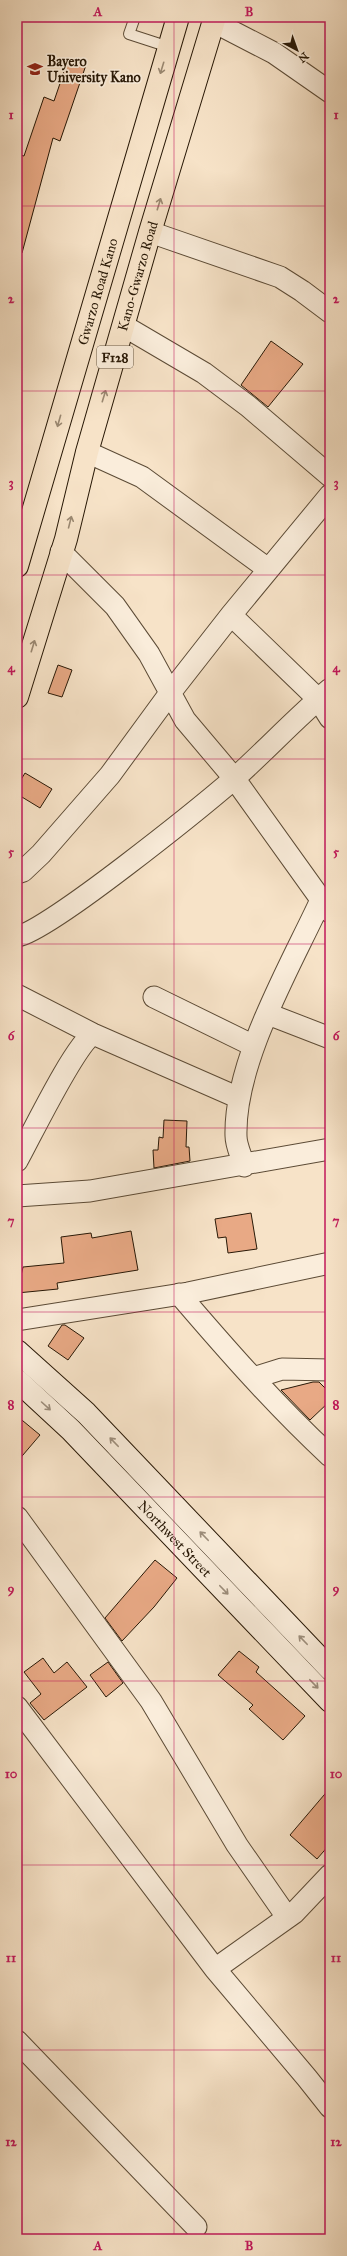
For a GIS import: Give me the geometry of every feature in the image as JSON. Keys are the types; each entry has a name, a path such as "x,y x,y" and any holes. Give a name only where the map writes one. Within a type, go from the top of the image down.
{"main road":[{"name":"Gwarzo Road Kano","path":"17,566 178,17"},
{"name":"Kano-Gwarzo Road","path":"17,697 62,552 87,452 150,232 214,19"},
{"name":"Northwest Street","path":"17,1351 86,1413 330,1669"},
{"name":"Northwest Street","path":"17,1380 71,1430 330,1701"}],"street":[{"path":"214,19 274,53 330,92"},
{"path":"150,232 280,277 330,312"},
{"path":"124,326 204,373 248,406 330,476"},
{"path":"87,452 142,476 268,569"},
{"path":"17,873 23,871 41,854 110,775 170,693 231,615 330,495"},
{"path":"62,552 115,606 149,654 185,720 234,778 326,906 268,1014 254,1046 239,1098 236,1138 244,1166"},
{"path":"231,615 324,694 330,718"},
{"path":"17,936 23,936 91,892 234,778 324,694"},
{"path":"17,995 93,1034 239,1098"},
{"path":"154,997 254,1046"},
{"path":"268,1014 330,1038"},
{"path":"17,1161 70,1064 87,1038 93,1034"},
{"path":"17,1196 90,1191 244,1166 330,1149"},
{"path":"17,1320 179,1294 330,1263"},
{"path":"179,1294 253,1378 301,1429 330,1456"},
{"path":"253,1378 282,1369 330,1370"},
{"path":"17,1517 151,1701 238,1845 287,1917"},
{"path":"17,1707 215,1969 308,2078 330,2108"},
{"path":"215,1969 287,1917 330,1875"},
{"path":"17,2041 196,2227"}],"lane":[{"path":"135,17 129,34 169,47"}],"building":[{"path":"68,60 86,65 60,141 53,138 22,253 17,252 17,165 20,155 24,156 44,97 54,101"},
{"path":"271,341 303,364 268,407 241,385"},
{"path":"58,665 72,670 62,697 48,693"},
{"path":"25,773 52,789 40,808 17,794 17,786"},
{"path":"164,1120 187,1121 186,1147 189,1147 190,1161 154,1168 153,1150 158,1150 159,1137 163,1138"},
{"path":"251,1213 257,1249 228,1253 226,1237 218,1238 215,1219"},
{"path":"131,1231 138,1270 57,1283 58,1289 17,1293 23,1267 64,1263 61,1237 91,1233 92,1238"},
{"path":"62,1325 65,1325 84,1338 68,1360 48,1346"},
{"path":"313,1382 319,1382 330,1393 330,1401 310,1420 281,1390"},
{"path":"17,1416 40,1435 17,1462"},
{"path":"155,1560 177,1578 154,1607 122,1641 105,1618"},
{"path":"239,1651 259,1667 256,1672 305,1716 283,1740 249,1709 253,1705 218,1675"},
{"path":"43,1658 54,1673 67,1662 87,1687 44,1720 30,1703 41,1694 24,1672"},
{"path":"108,1662 123,1683 106,1697 90,1675"},
{"path":"330,1788 330,1844 317,1859 290,1835"}],"place":[{"name":"Bayero University Kano","path":"35,69"}]}
